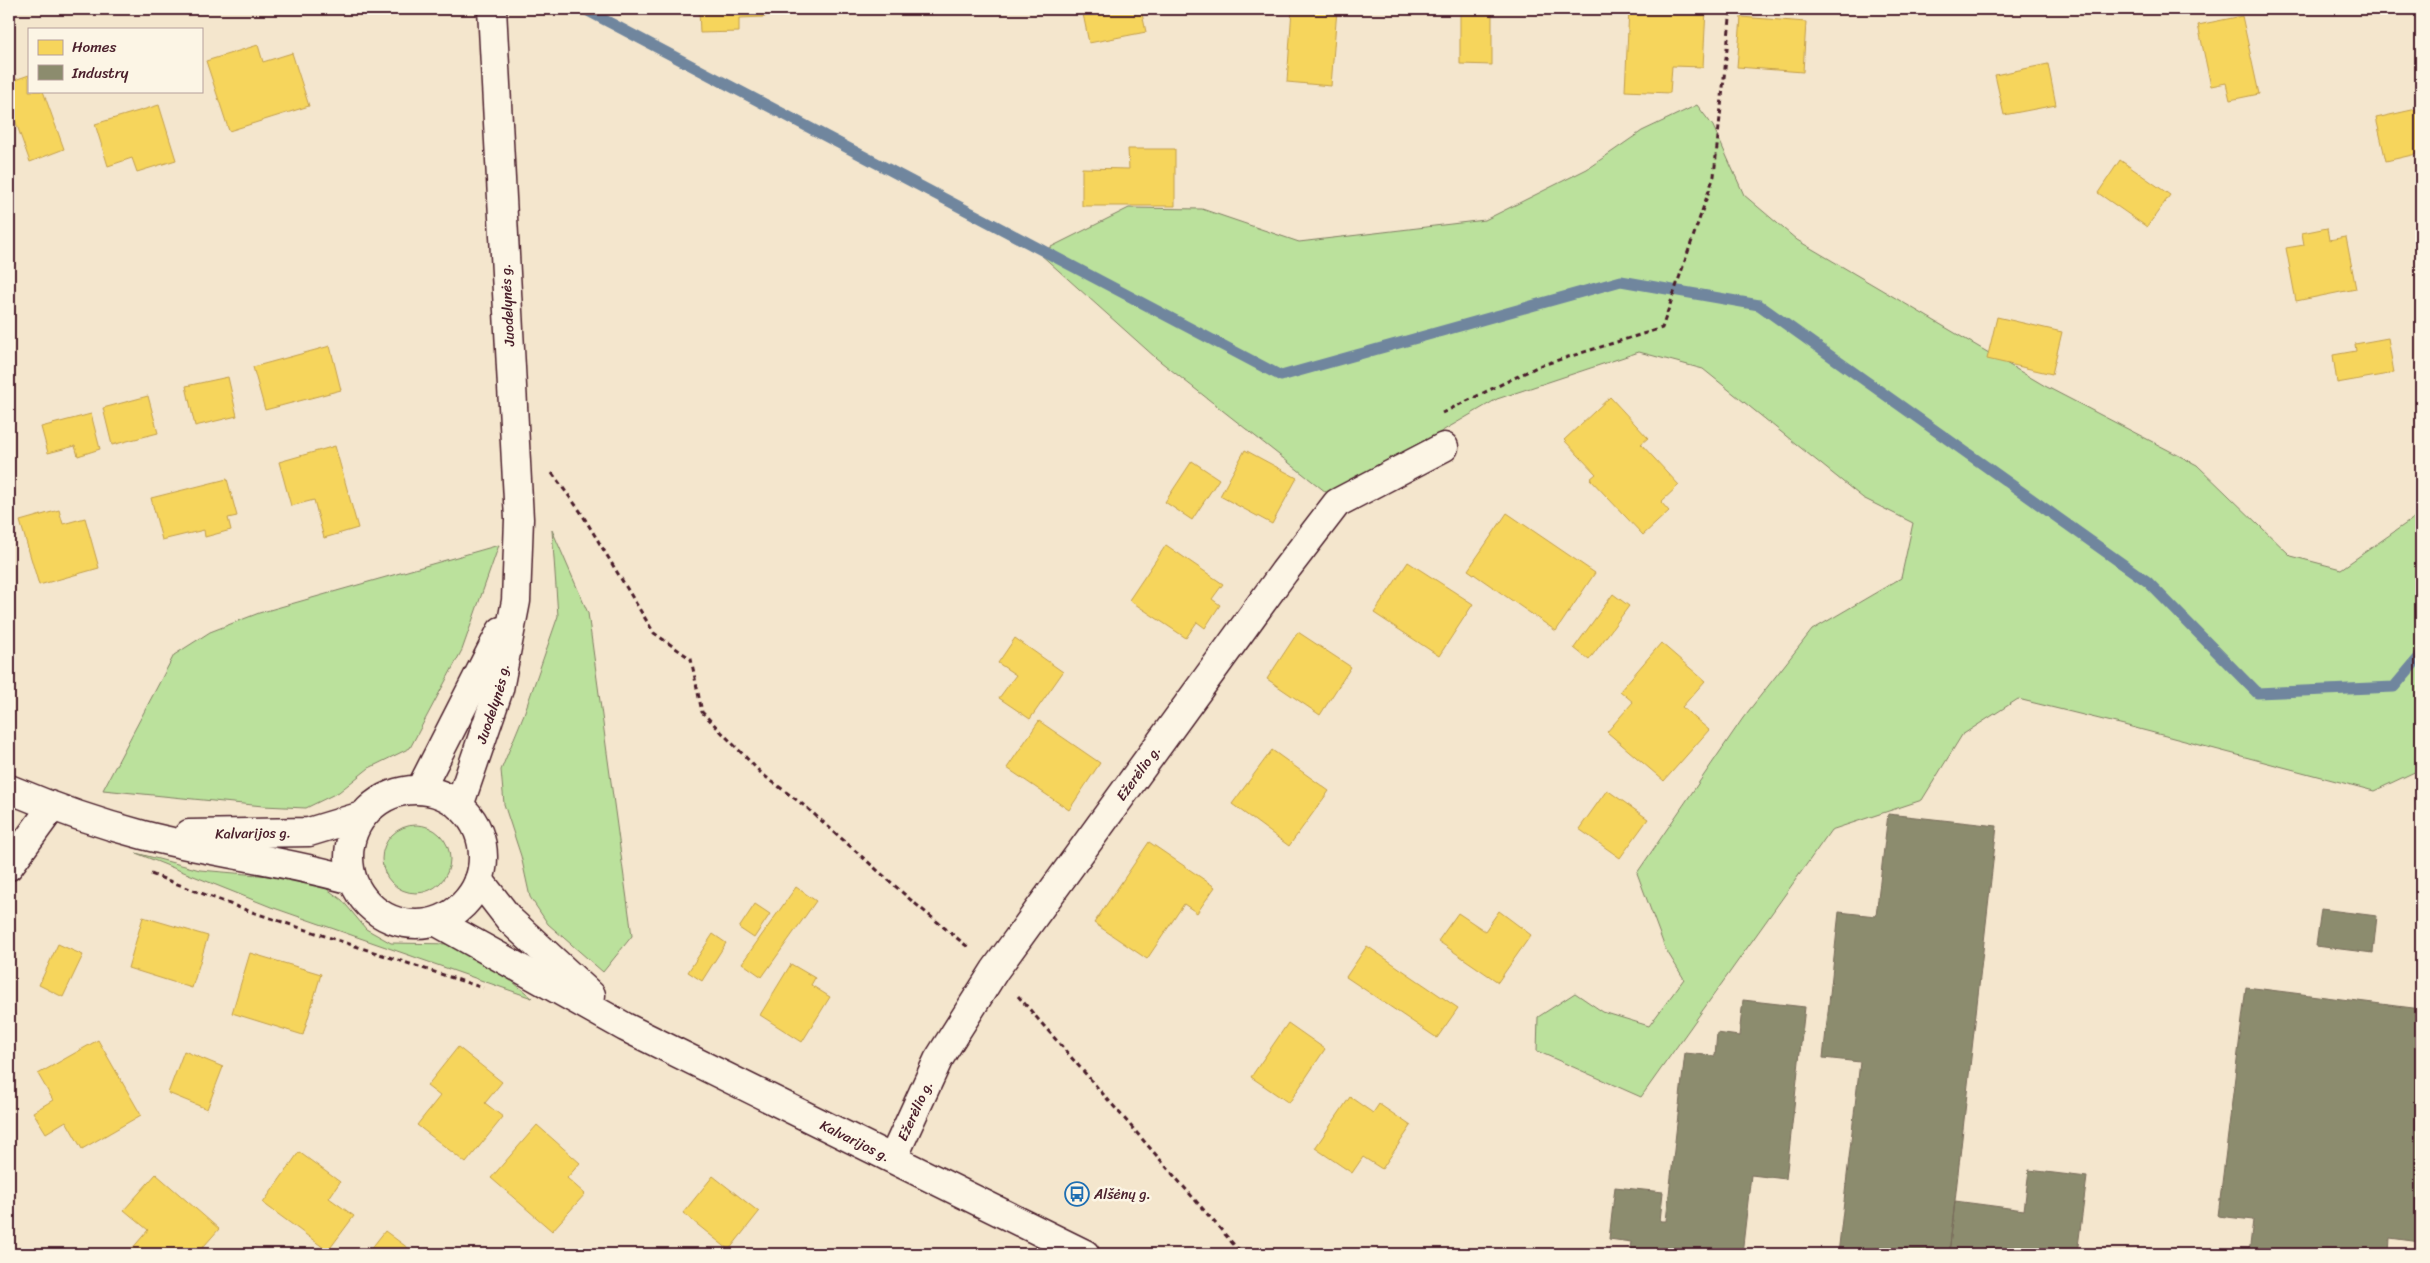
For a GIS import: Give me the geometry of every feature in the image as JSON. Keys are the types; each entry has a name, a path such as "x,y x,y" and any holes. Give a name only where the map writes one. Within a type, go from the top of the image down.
{"street":[{"name":"Juodelynės g.","path":"459,806 499,689 516,601 519,519 491,9"},
{"name":"Ežerėlio g.","path":"893,1158 938,1060 995,970 1284,572 1337,503 1444,446"},
{"name":"Juodelynės g.","path":"420,790 516,601"},
{"name":"Kalvarijos g.","path":"9,789 52,807 143,835 256,860 305,866 352,880"},
{"path":"420,790 442,795 459,806 473,821 481,840 483,860 480,880 470,898 455,912 437,922 416,925 396,922 377,913 362,898 352,880 348,858 352,836 362,816 378,801 398,792 420,790"},
{"path":"9,866 52,807"},
{"name":"Kalvarijos g.","path":"143,835 309,832 362,816"},
{"name":"Kalvarijos g.","path":"480,880 510,920 625,1027"},
{"name":"Kalvarijos g.","path":"437,922 625,1027 1085,1254"}],"path":[{"path":"1435,416 1539,366 1662,328 1714,176 1731,9"},
{"path":"546,465 580,511 654,633 690,659 702,712 762,774 806,807 912,902 995,970 1242,1254"},
{"path":"144,871 243,909 492,991"}],"green space":[{"path":"1697,105 1713,126 1744,195 1797,240 2045,386 2197,465 2291,556 2341,569 2421,513 2421,769 2374,791 2018,699 1962,735 1922,800 1831,830 1641,1097 1537,1051 1538,1017 1575,993 1603,1012 1649,1026 1684,979 1665,948 1637,873 1743,718 1812,630 1901,578 1913,523 1863,498 1703,369 1639,352 1497,399 1331,496 1156,358 1039,253 1129,208 1202,209 1299,242 1485,220 1587,169 1642,131"},
{"path":"552,530 588,613 632,936 603,972 548,924 530,897 521,856 504,804 501,770 524,714 558,616"},
{"path":"499,545 462,650 410,748 369,768 339,792 306,808 263,806 103,790 174,655 210,632 259,613"},
{"path":"409,825 423,825 435,830 445,840 450,852 450,866 445,878 435,888 423,893 409,893 397,888 387,878 382,866 382,852 387,840 397,830"},
{"path":"136,853 200,870 281,877 323,886 342,900 366,929 391,943 455,944 506,976 532,998 271,907"}],"building: Homes":[{"path":"699,9 764,9 765,17 739,18 739,32 700,33"},
{"path":"1082,9 1141,9 1146,32 1089,43"},
{"path":"1292,9 1337,9 1331,86 1287,82"},
{"path":"1460,9 1492,9 1492,65 1460,64"},
{"path":"1629,9 1706,9 1703,67 1672,66 1670,93 1625,91"},
{"path":"2242,16 2259,94 2230,100 2226,83 2211,86 2198,25"},
{"path":"1741,17 1806,22 1803,72 1737,67"},
{"path":"258,45 263,62 292,53 309,106 229,131 206,61"},
{"path":"2048,64 2056,105 2004,115 1995,75"},
{"path":"28,75 28,92 43,92 64,149 30,162 9,103 9,82"},
{"path":"159,105 176,160 137,172 132,158 108,166 95,124"},
{"path":"2421,108 2421,153 2386,161 2376,118"},
{"path":"1128,149 1175,149 1175,206 1082,206 1082,168 1129,169"},
{"path":"2120,160 2170,195 2147,227 2098,193"},
{"path":"2327,228 2329,240 2346,237 2356,289 2296,301 2286,248 2304,245 2302,233"},
{"path":"1997,317 2062,332 2052,374 1987,359"},
{"path":"2388,338 2394,373 2337,383 2333,355 2356,351 2355,344"},
{"path":"330,346 341,390 265,410 253,367"},
{"path":"228,377 237,416 195,426 186,386"},
{"path":"148,396 158,433 112,445 103,408"},
{"path":"1610,397 1648,438 1641,444 1679,485 1661,502 1669,511 1643,535 1590,479 1596,474 1564,440"},
{"path":"91,414 100,449 78,456 75,446 48,453 41,427"},
{"path":"335,446 358,528 324,538 314,500 291,506 279,462"},
{"path":"1245,450 1297,478 1272,524 1220,496"},
{"path":"1192,461 1219,479 1192,520 1165,502"},
{"path":"227,479 237,516 228,518 231,530 205,537 204,530 162,540 151,498"},
{"path":"59,510 63,524 85,518 99,568 39,585 20,521"},
{"path":"1507,513 1595,573 1556,631 1468,570"},
{"path":"1166,545 1223,584 1212,599 1220,605 1205,628 1197,622 1186,638 1129,600"},
{"path":"1408,562 1473,604 1439,656 1374,613"},
{"path":"1613,594 1629,606 1589,660 1574,648"},
{"path":"1298,632 1351,667 1320,715 1267,679"},
{"path":"1015,638 1063,672 1030,719 999,698 1016,675 998,663"},
{"path":"1661,643 1705,681 1682,707 1709,730 1664,781 1607,732 1633,702 1620,691"},
{"path":"1039,721 1100,763 1069,810 1007,768"},
{"path":"1272,750 1329,791 1289,846 1232,804"},
{"path":"1607,790 1648,819 1620,858 1579,829"},
{"path":"1149,842 1215,887 1197,913 1184,904 1147,959 1094,923"},
{"path":"796,887 816,901 762,977 742,963"},
{"path":"755,904 770,914 754,938 739,928"},
{"path":"1499,911 1531,935 1498,982 1438,941 1458,913 1485,931"},
{"path":"143,917 208,936 192,988 128,968"},
{"path":"713,934 726,943 702,981 688,972"},
{"path":"58,944 83,955 63,997 39,985"},
{"path":"1367,946 1458,1008 1437,1038 1346,977"},
{"path":"250,953 321,974 303,1035 232,1013"},
{"path":"791,964 815,978 811,985 830,997 802,1042 760,1015"},
{"path":"1288,1023 1325,1049 1289,1103 1251,1077"},
{"path":"98,1040 141,1115 82,1149 66,1121 46,1133 33,1112 53,1100 38,1074"},
{"path":"458,1047 502,1082 485,1103 503,1117 466,1163 417,1125 440,1096 427,1086"},
{"path":"184,1051 223,1067 207,1109 168,1093"},
{"path":"1350,1097 1373,1113 1379,1104 1411,1126 1382,1169 1363,1157 1352,1173 1315,1148"},
{"path":"537,1125 580,1163 567,1178 585,1194 552,1231 491,1178"},
{"path":"299,1152 340,1182 329,1198 354,1216 328,1251 263,1203"},
{"path":"156,1174 219,1229 197,1254 136,1254 131,1250 148,1230 124,1210"},
{"path":"713,1176 759,1212 729,1250 683,1213"},
{"path":"385,1231 416,1254 367,1254"}],"building: Industry":[{"path":"1888,814 1997,826 1949,1254 1838,1254 1860,1062 1823,1058 1839,912 1876,916"},
{"path":"2321,909 2377,916 2373,953 2316,946"},
{"path":"2246,987 2421,1009 2420,1242 2390,1238 2389,1254 2249,1254 2253,1220 2218,1216"},
{"path":"1743,1000 1805,1007 1786,1179 1751,1175 1742,1254 1629,1254 1631,1242 1609,1239 1615,1187 1663,1192 1660,1221 1666,1221 1685,1053 1715,1056 1717,1033 1739,1036"},
{"path":"2029,1170 2087,1177 2077,1254 1949,1254 1955,1201 2024,1210"}],"waterway":[{"path":"584,9 1281,376 1621,281 1759,305 2148,582 2257,693 2394,687 2421,655"}],"place":[{"name":"Alšėnų g.","path":"1077,1194"}]}
